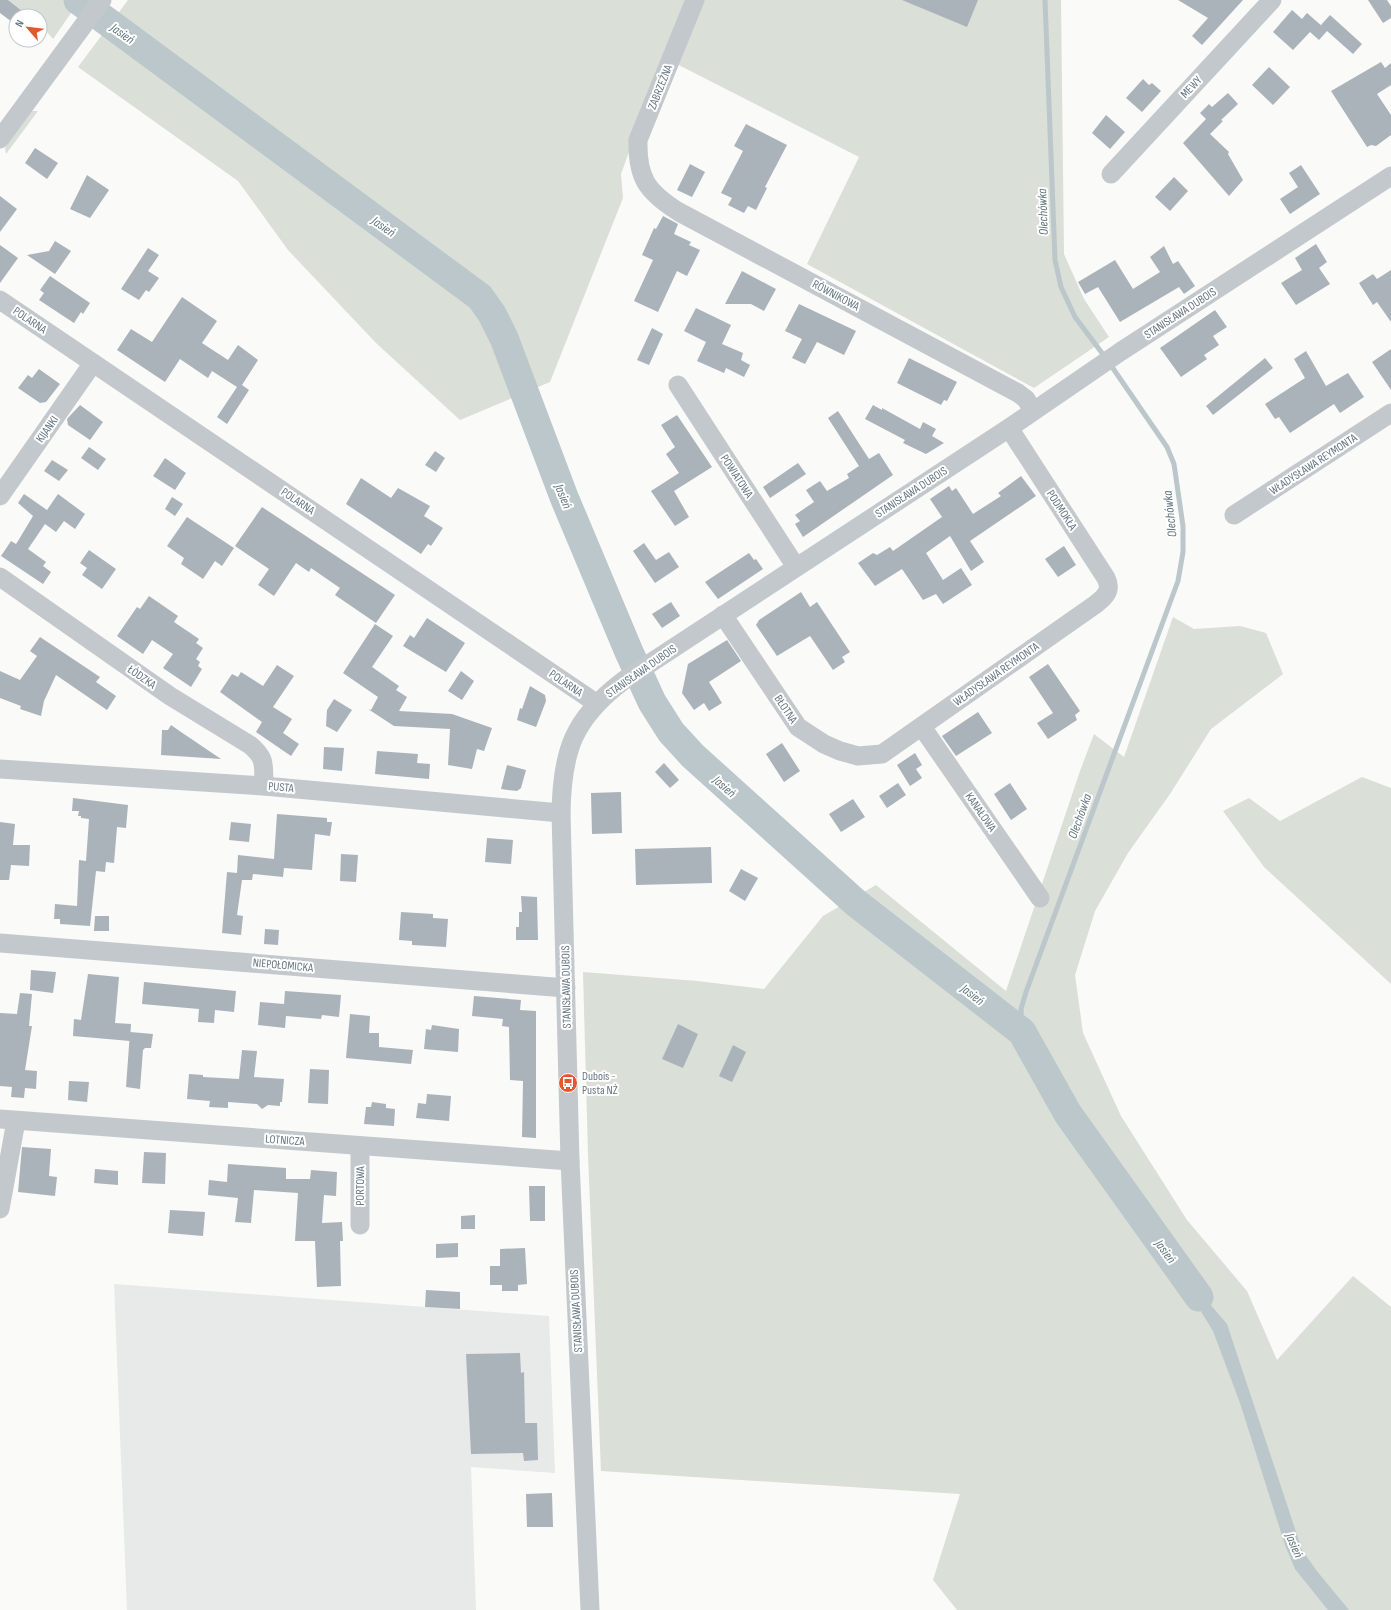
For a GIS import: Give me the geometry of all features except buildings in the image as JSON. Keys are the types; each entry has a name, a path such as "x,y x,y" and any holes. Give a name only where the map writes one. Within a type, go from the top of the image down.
{"street":[{"path":"0,139 102,0"},
{"name":"ZABRZEŹNA","path":"641,176 638,160 638,140 695,0"},
{"name":"MEWY","path":"1111,174 1272,0"},
{"name":"RÓWNIKOWA","path":"641,176 659,198 679,212 1018,392 1026,399 1033,411"},
{"name":"STANISŁAWA DUBOIS","path":"590,1610 570,1161 561,813 564,775 571,743 586,716 596,703 623,681 657,658 1009,428 1094,369 1391,176"},
{"name":"POLARNA","path":"0,300 596,703"},
{"name":"KIJANKI","path":"0,496 93,363"},
{"name":"POWIATOWA","path":"678,385 796,567"},
{"name":"WŁADYSŁAWA REYMONTA","path":"1234,515 1391,413"},
{"name":"PODMOKŁA","path":"1009,428 1106,578 1110,586 1108,592"},
{"name":"ŁÓDZKA","path":"0,577 170,696 250,745 260,753 262,758 264,786"},
{"name":"WŁADYSŁAWA REYMONTA","path":"882,754 1096,604 1108,592"},
{"name":"BŁOTNA","path":"723,615 798,726 824,744 840,751 858,756 882,754"},
{"name":"KANAŁOWA","path":"922,727 1040,898"},
{"name":"PUSTA","path":"0,769 264,786 561,813"},
{"name":"NIEPOŁOMICKA","path":"0,943 566,988"},
{"path":"0,1209 8,1120"},
{"name":"LOTNICZA","path":"8,1120 570,1161"},
{"name":"PORTOWA","path":"360,1146 360,1225"}],"shaded area":[{"path":"8,0 80,0 53,39 48,33 48,8 19,8"},
{"path":"128,0 1061,0 1064,254 1084,299 1109,337 1034,388 807,264 859,157 663,57 621,174 623,198 550,382 460,420 376,343 288,250 238,181 78,67"},
{"path":"32,111 38,111 6,154 5,148"},
{"path":"1173,617 1194,629 1240,626 1266,633 1283,674 1211,729 1170,794 1128,853 1095,911 1075,975 1083,1033 1121,1116 1187,1220 1247,1291 1277,1360 1353,1276 1391,1307 1391,1610 957,1610 933,1580 960,1494 601,1471 588,1155 583,972 697,981 764,989 823,916 876,885 1006,991 1080,771 1094,734 1124,757"},
{"path":"1362,777 1391,788 1391,984 1264,867 1223,811 1249,798 1280,821"},
{"path":"114,1284 549,1316 555,1473 471,1467 476,1610 127,1610"}],"water":[{"path":"1162,1248 1227,1324 1302,1550 1316,1570 1349,1610 1328,1610 1295,1569 1285,1545 1240,1403 1213,1331"}],"waterway":[{"name":"Jasień","path":"78,0 480,297 492,314 504,338 564,497 629,652 652,702 671,732 693,756 856,903 1022,1032 1068,1114 1199,1297"},
{"name":"Olechówka","path":"1045,0 1055,260 1061,287 1075,317 1105,357"},
{"name":"Olechówka","path":"1022,1032 1021,1009 1026,992 1178,581 1183,552 1183,526 1174,464 1167,447 1110,364"}],"place":[{"name":"Dubois - Pusta NŻ","path":"568,1083"}]}
